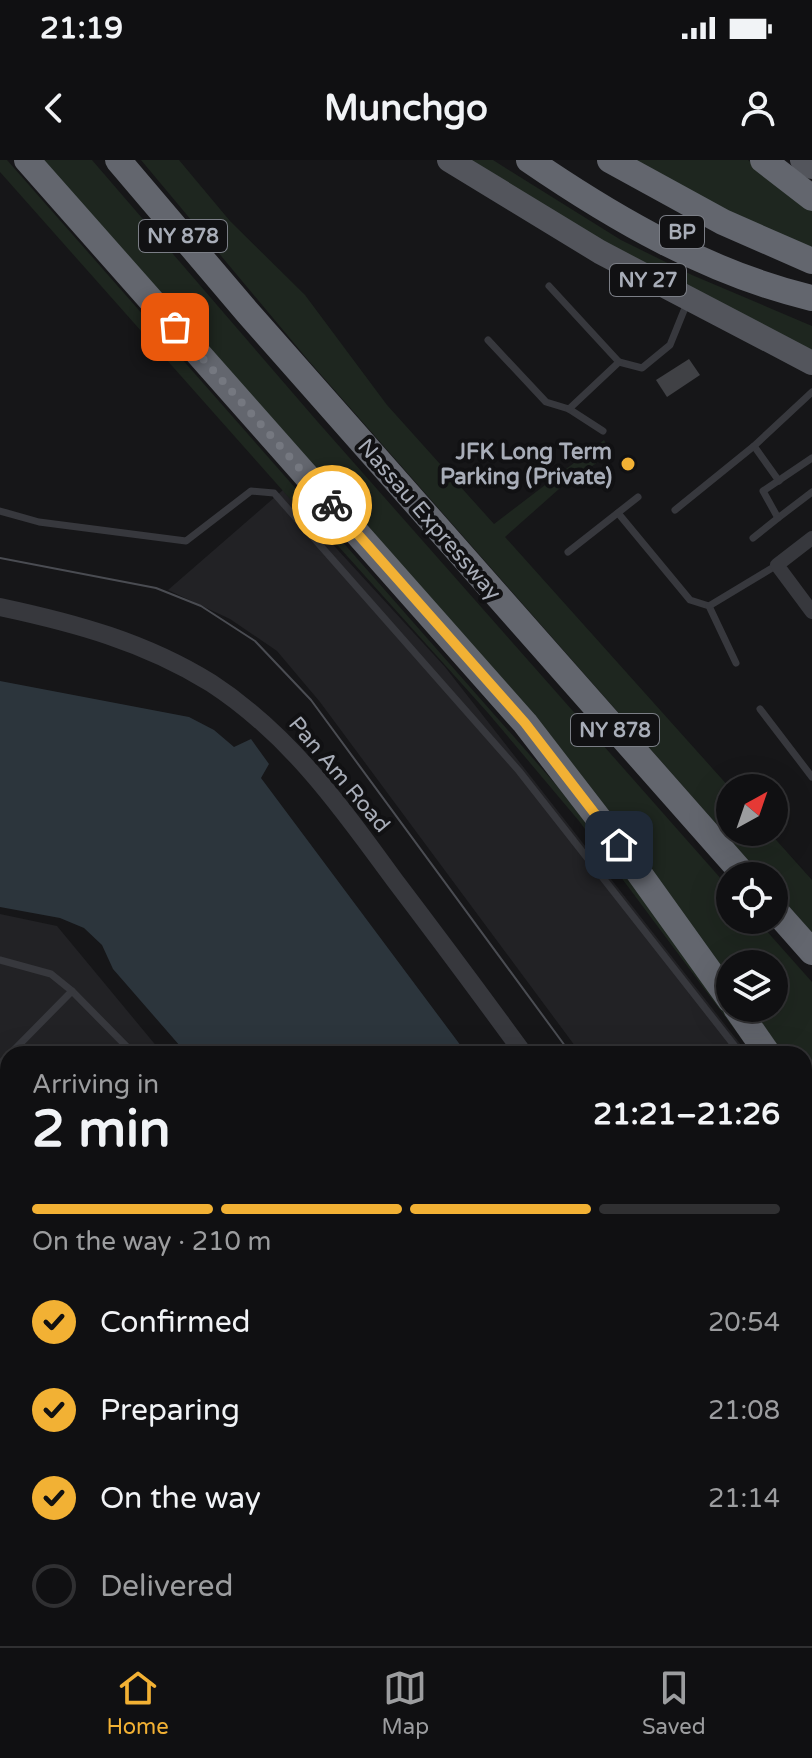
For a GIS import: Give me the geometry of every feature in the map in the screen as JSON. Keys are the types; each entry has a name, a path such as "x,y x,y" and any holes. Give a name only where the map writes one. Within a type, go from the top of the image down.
{"highway":[{"path":"27,160 525,723 619,845 716,980"},
{"name":"Nassau Expressway","path":"118,160 258,324 733,862"},
{"path":"529,160 631,224 695,256 760,285 812,298"},
{"name":"BP","path":"560,160 699,241 812,290"},
{"name":"BP","path":"610,160 723,222 812,261"},
{"path":"763,160 812,198"},
{"path":"788,925 812,952"},
{"path":"746,1022 762,1046"}],"main road":[{"path":"434,160 490,187"},
{"name":"NY 27","path":"449,160 490,187 688,301 812,363"},
{"path":"802,160 812,167"}],"street":[{"path":"812,538 777,565 812,612"},
{"name":"Pan Am Road","path":"0,607 76,624 139,646 212,684 264,722 337,801 518,1046"}],"lane":[{"path":"549,286 619,362 642,368 670,345 688,301"},
{"path":"488,340 546,402 569,409 603,431"},
{"path":"569,409 619,362"},
{"path":"675,510 811,395"},
{"path":"754,446 779,481"},
{"path":"778,518 763,491 812,458"},
{"path":"0,511 39,522 186,541 251,491 274,493 519,771 735,1046"},
{"path":"753,538 812,492"},
{"path":"568,552 638,497"},
{"path":"618,513 690,600 709,606 736,663"},
{"path":"709,606 777,565"},
{"path":"760,709 812,777"},
{"path":"0,960 51,974 126,1046"},
{"path":"18,1046 72,991"}],"shaded area":[{"path":"0,160 7,160 558,787 671,932 716,999 716,1004 579,821 488,713 295,498 291,500 0,172"},
{"path":"36,160 92,160 317,421 716,873 716,934 769,934 784,950 716,950 716,971 683,925"},
{"path":"141,160 179,160 230,221 305,295 387,405 494,524 604,440 611,453 559,489 505,537 717,774 716,824 308,360"},
{"path":"466,160 493,160 621,240 692,275 812,326 812,352 533,204"},
{"path":"632,160 748,160 812,210 812,250 710,203"},
{"path":"283,490 445,667 716,1013 716,1022 723,1022 742,1046 575,1046 320,702 277,651 230,619 168,590"},
{"path":"0,681 189,717 214,730 234,747 251,739 269,764 261,778 461,1046 180,1046 113,969 102,945 84,928 60,918 0,907"},
{"path":"736,846 782,846 812,880 812,933 788,906 788,862 750,862"},
{"path":"0,914 57,926 156,1046 0,1046"},
{"path":"788,955 812,982 812,1046 769,1046 752,1022 788,1022"}],"building":[{"path":"689,359 700,375 667,397 656,380"}],"tram line":[{"path":"0,558 156,588 201,606 255,641 311,700 565,1046"}],"way so far":[{"path":"175,327 332,505"}],"place":[{"name":"JFK Long Term Parking (Private)","path":"628,464"}],"route":[{"path":"332,505 525,723 619,845"}]}
